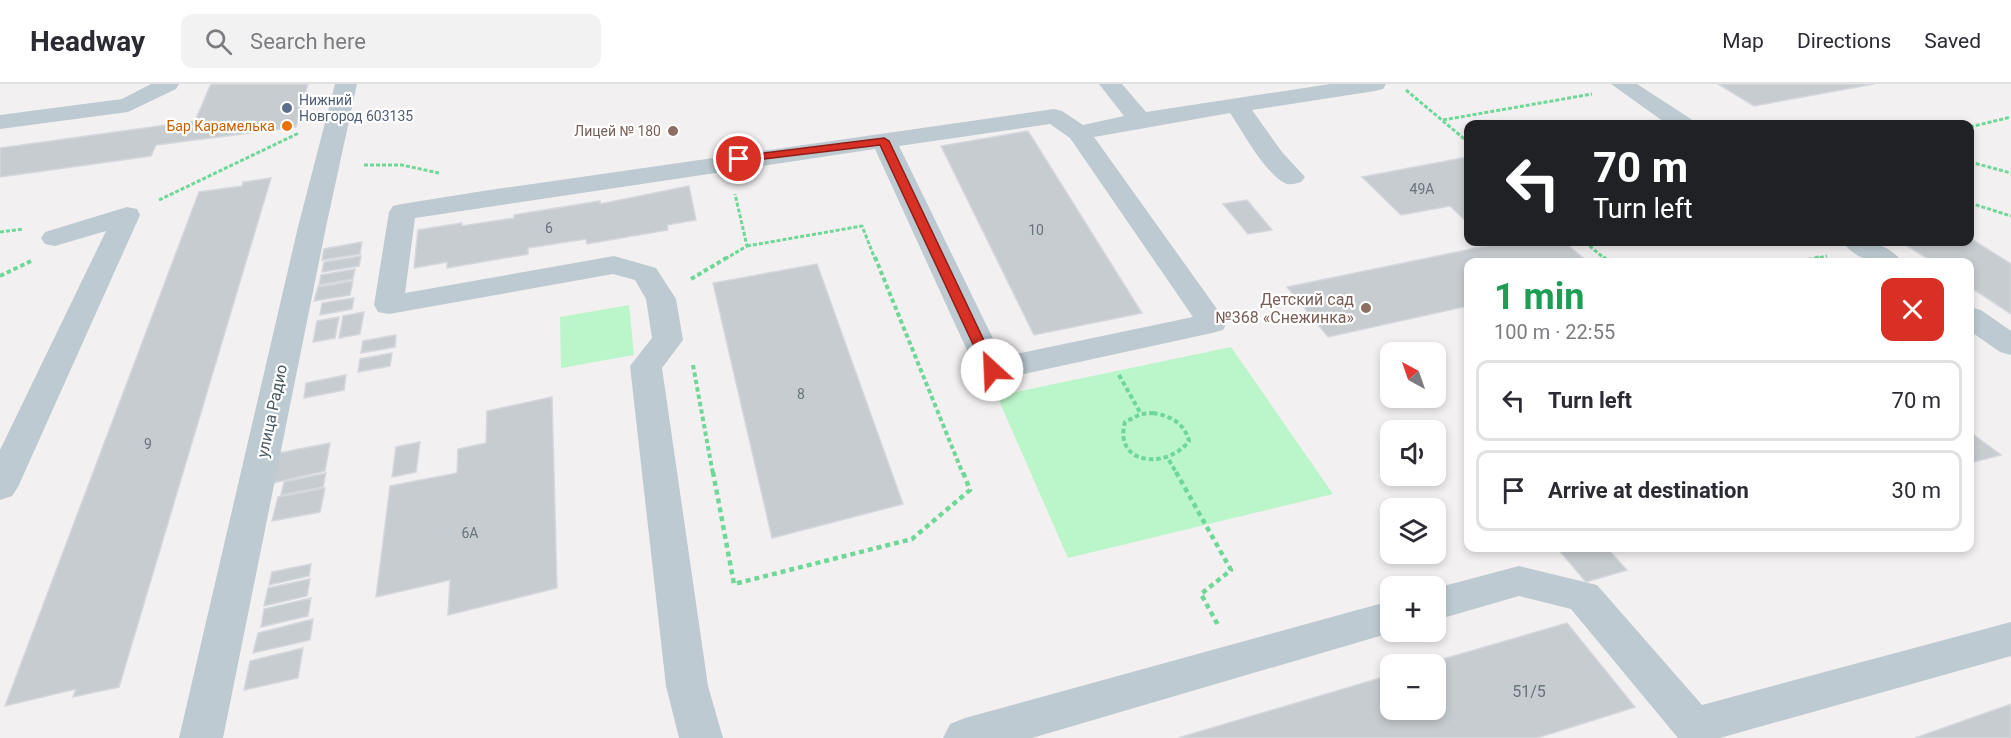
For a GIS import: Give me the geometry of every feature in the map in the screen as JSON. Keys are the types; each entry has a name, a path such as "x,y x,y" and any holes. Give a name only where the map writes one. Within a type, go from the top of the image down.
{"street":[{"path":"0,122 128,105 168,84"},
{"name":"улица Радио","path":"201,738 346,84"},
{"path":"1110,84 1140,120"},
{"path":"1079,134 1140,120 1236,105 1304,89 1375,84"},
{"path":"1625,86 1676,120"},
{"path":"1236,105 1273,157 1292,177"},
{"path":"701,738 687,687 645,366 668,340 661,298 646,274 614,265 389,305 402,212 726,160 884,141 1054,116 1079,134 1212,323 992,370 884,141"},
{"path":"55,238 126,216"},
{"path":"0,487 126,216"},
{"path":"1863,246 1882,258"},
{"path":"1974,320 2011,345"},
{"path":"1446,601 1519,580 1583,596 1694,726 2011,639"},
{"path":"965,738 1380,620"}],"path":[{"path":"1399,84 1464,138"},
{"path":"1443,120 1625,86"},
{"path":"1974,126 2011,117"},
{"path":"126,216 306,129"},
{"path":"726,160 747,246"},
{"path":"326,170 382,163 418,166 440,174"},
{"path":"1974,163 2011,173"},
{"path":"1974,204 2011,216"},
{"path":"688,281 747,246 862,226 970,490 912,539 734,584 691,356"},
{"path":"1590,246 1604,258"},
{"path":"1103,347 1141,414"},
{"path":"1141,414 1164,414 1174,419 1188,433 1185,449 1169,460 1148,460 1137,456 1123,444 1121,436 1125,422 1141,414"},
{"path":"1169,460 1231,570 1201,594 1238,660"}],"green space":[{"path":"629,305 634,355 561,368 560,317"},
{"path":"1231,347 1333,494 1068,558 997,396"}],"building":[{"path":"211,84 308,84 296,127 156,145 151,156 0,177 0,148 195,121"},
{"path":"1718,84 1874,84 1754,106"},
{"path":"1028,131 1142,313 1034,335 941,146"},
{"path":"1464,158 1464,219 1450,206 1401,215 1362,177"},
{"path":"271,178 119,687 73,697 76,689 5,706 199,192 242,186 243,182"},
{"path":"689,186 696,220 667,225 668,230 587,244 586,239 528,248 528,254 447,268 447,262 414,268 418,230 514,218 514,215 600,201 600,204"},
{"path":"1247,200 1272,230 1248,234 1223,204"},
{"path":"1974,241 2011,264 2011,314 1974,290 1974,258 1927,258 1907,246 1974,246"},
{"path":"362,242 360,254 322,260 324,249"},
{"path":"1486,246 1569,246 1583,258 1464,258 1464,307 1328,337 1287,287"},
{"path":"361,256 359,266 322,272 324,262"},
{"path":"817,264 903,504 772,538 713,283"},
{"path":"355,269 353,279 319,285 321,275"},
{"path":"353,281 350,295 314,301 318,287"},
{"path":"354,298 352,309 320,315 322,303"},
{"path":"364,312 360,334 339,338 343,316"},
{"path":"339,317 335,338 313,342 317,321"},
{"path":"396,335 395,347 361,353 363,341"},
{"path":"392,353 390,366 358,372 360,359"},
{"path":"346,375 344,390 304,398 306,383"},
{"path":"552,397 557,588 448,615 450,580 376,597 390,486 457,473 458,449 486,443 487,411"},
{"path":"1974,435 2001,455 1974,462"},
{"path":"420,442 416,472 392,477 396,447"},
{"path":"330,443 325,471 273,483 279,453"},
{"path":"326,473 323,487 281,495 284,482"},
{"path":"325,488 320,512 272,521 278,497"},
{"path":"1560,552 1611,552 1627,570 1586,582"},
{"path":"311,564 309,576 269,585 272,572"},
{"path":"310,579 307,596 264,606 268,588"},
{"path":"311,598 308,616 261,627 264,609"},
{"path":"313,619 310,640 253,653 258,633"},
{"path":"1567,623 1635,707 1537,738 1178,738 1380,678 1380,720 1446,720 1446,658"},
{"path":"303,648 298,678 244,690 250,661"},
{"path":"2011,704 2011,738 1915,738"}],"place":[{"name":"Нижний Новгород 603135","path":"287,108"},
{"name":"Бар Карамелька","path":"287,126"},
{"name":"Лицей № 180","path":"673,131"},
{"name":"Детский сад №368 «Снежинка»","path":"1366,308"}],"route":[{"path":"739,159 884,141 992,370"}]}
